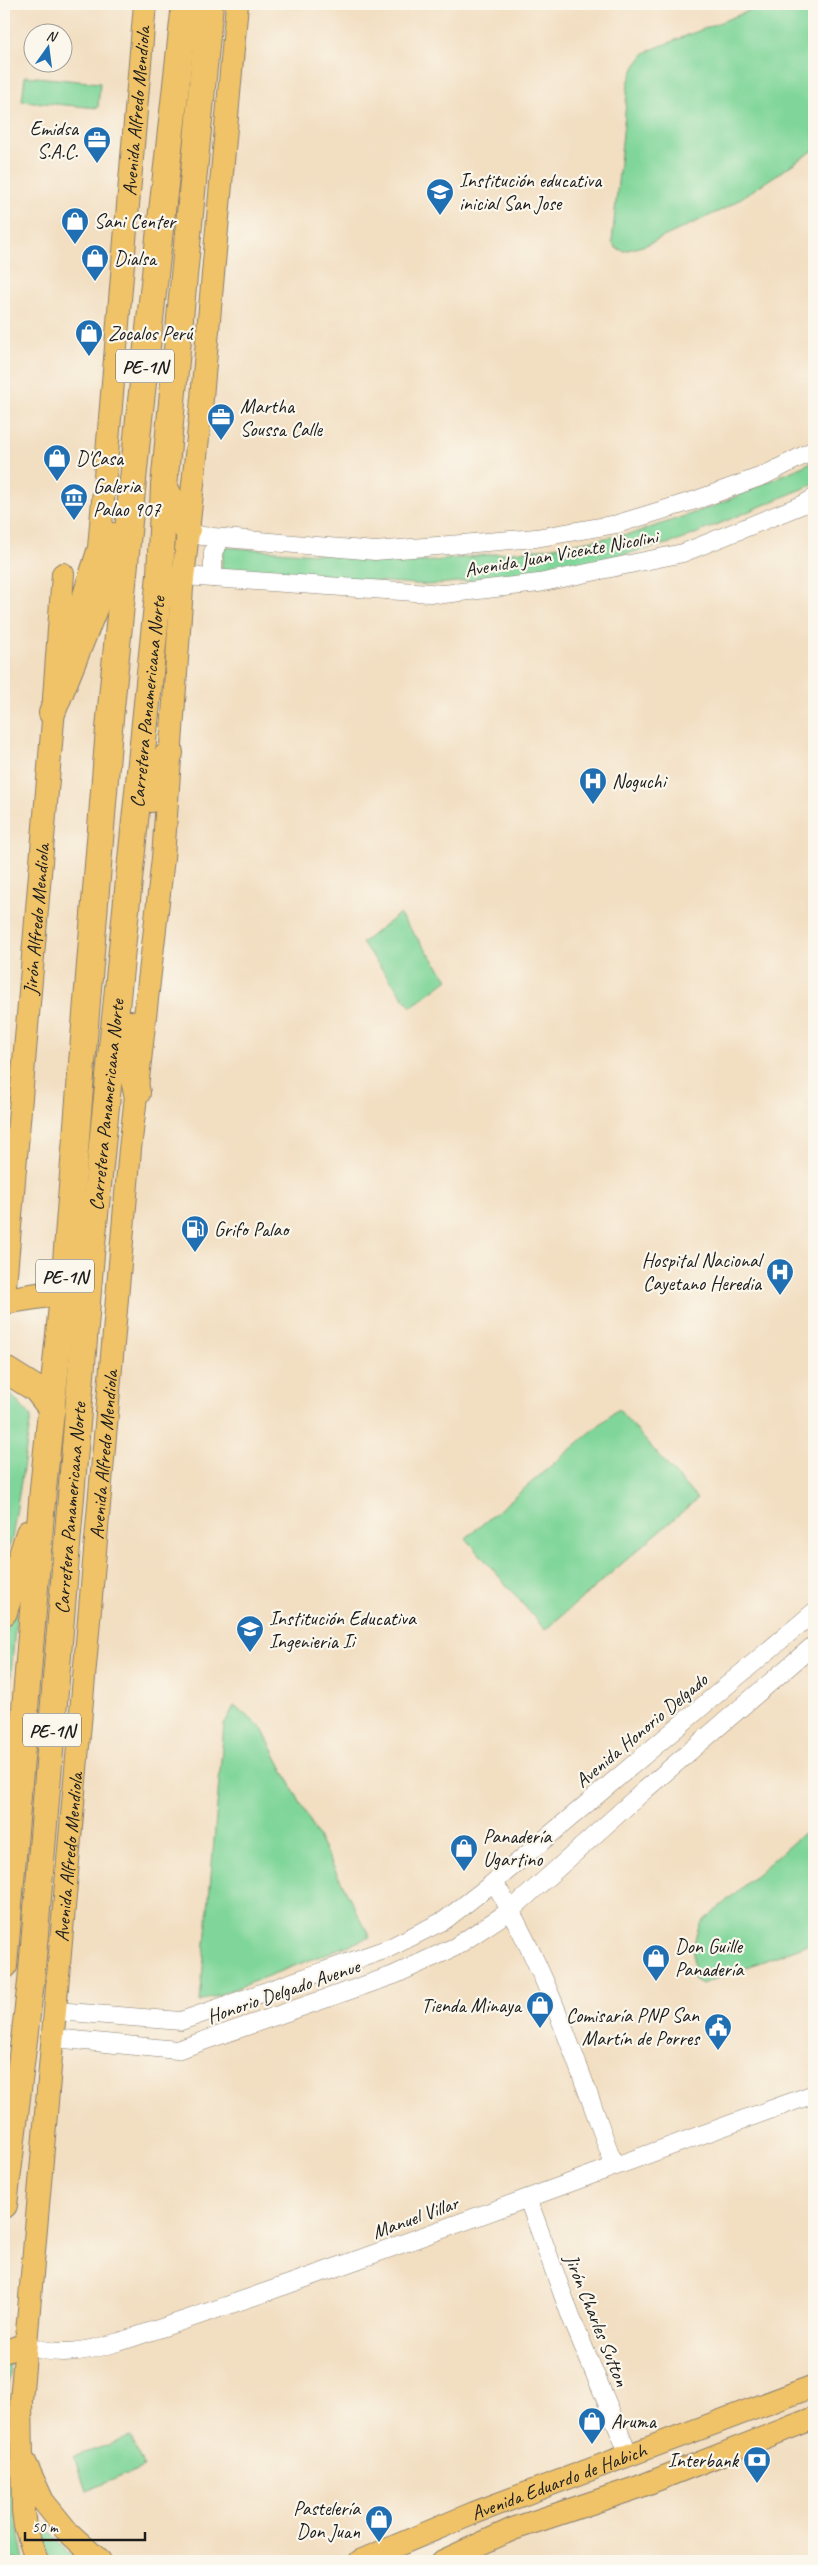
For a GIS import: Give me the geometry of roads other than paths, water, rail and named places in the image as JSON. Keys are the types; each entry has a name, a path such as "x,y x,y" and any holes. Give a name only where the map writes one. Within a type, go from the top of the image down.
{"highway":[{"name":"Carretera Panamericana Norte","path":"4,1966 43,1489 64,1286 108,739 138,428 185,4"},
{"name":"Carretera Panamericana Norte","path":"4,2205 31,1982 91,1254 121,958 128,868 160,575 164,486 210,4"},
{"path":"53,708 100,594 111,551 128,460 138,428"},
{"path":"164,486 187,530"},
{"path":"128,868 146,844 156,767 170,753"},
{"path":"121,958 132,990 128,1054 137,1094"},
{"path":"4,1300 43,1295 64,1286"},
{"path":"4,1369 30,1385 52,1409"},
{"path":"4,1612 43,1489"}],"main road":[{"name":"Avenida Alfredo Mendiola","path":"91,576 99,548 102,518 145,4"},
{"path":"137,1094 163,858 187,530 201,409 236,4"},
{"path":"53,708 63,574"},
{"name":"Jirón Alfredo Mendiola","path":"4,1300 53,708 63,660 91,576"},
{"name":"Avenida Alfredo Mendiola","path":"37,2561 24,2526 21,2401 130,1149 137,1094"},
{"path":"4,2352 26,2344"},
{"name":"Avenida Eduardo de Habich","path":"360,2561 474,2513 814,2386"},
{"name":"Avenida Eduardo de Habich","path":"443,2561 513,2529 636,2488 814,2418"},
{"path":"21,2453 43,2501 68,2532 100,2561"}],"street":[{"name":"Avenida Juan Vicente Nicolini","path":"187,530 202,536 375,551 536,538 617,524 690,502 765,475 814,450"},
{"name":"Avenida Juan Vicente Nicolini","path":"184,576 444,594 539,583 683,552 804,504 814,498"},
{"path":"213,578 214,552 220,538"},
{"name":"Avenida Honorio Delgado","path":"494,1882 814,1612"},
{"path":"511,1910 646,1789 814,1645"},
{"path":"494,1882 511,1910 566,2035 614,2165"},
{"name":"Honorio Delgado Avenue","path":"56,2011 181,2021 386,1949 445,1920 494,1882"},
{"name":"Honorio Delgado Avenue","path":"54,2038 178,2050 394,1975 455,1947 511,1910"},
{"name":"Manuel Villar","path":"26,2344 41,2351 85,2351 196,2317 528,2199 614,2165 814,2094"},
{"name":"Jirón Charles Sutton","path":"528,2199 571,2317 629,2455"}],"place":[{"name":"Emidsa S.A.C.","path":"97,164"},
{"name":"Institución educativa inicial San Jose","path":"440,216"},
{"name":"Sani Center","path":"75,245"},
{"name":"Dialsa","path":"95,282"},
{"name":"Zocalos Perú","path":"89,357"},
{"name":"Martha Soussa Calle","path":"221,441"},
{"name":"D'Casa","path":"57,482"},
{"name":"Galeria Palao 907","path":"74,521"},
{"name":"Noguchi","path":"593,805"},
{"name":"Grifo Palao","path":"195,1253"},
{"name":"Hospital Nacional Cayetano Heredia","path":"780,1296"},
{"name":"Institución Educativa Ingenieria Ii","path":"250,1653"},
{"name":"Panadería Ugartino","path":"464,1872"},
{"name":"Don Guille Panadería","path":"656,1982"},
{"name":"Tienda Minaya","path":"540,2029"},
{"name":"Comisaría PNP San Martín de Porres","path":"718,2051"},
{"name":"Aruma","path":"592,2445"},
{"name":"Interbank","path":"757,2484"},
{"name":"Pastelería Don Juan","path":"379,2543"}]}
